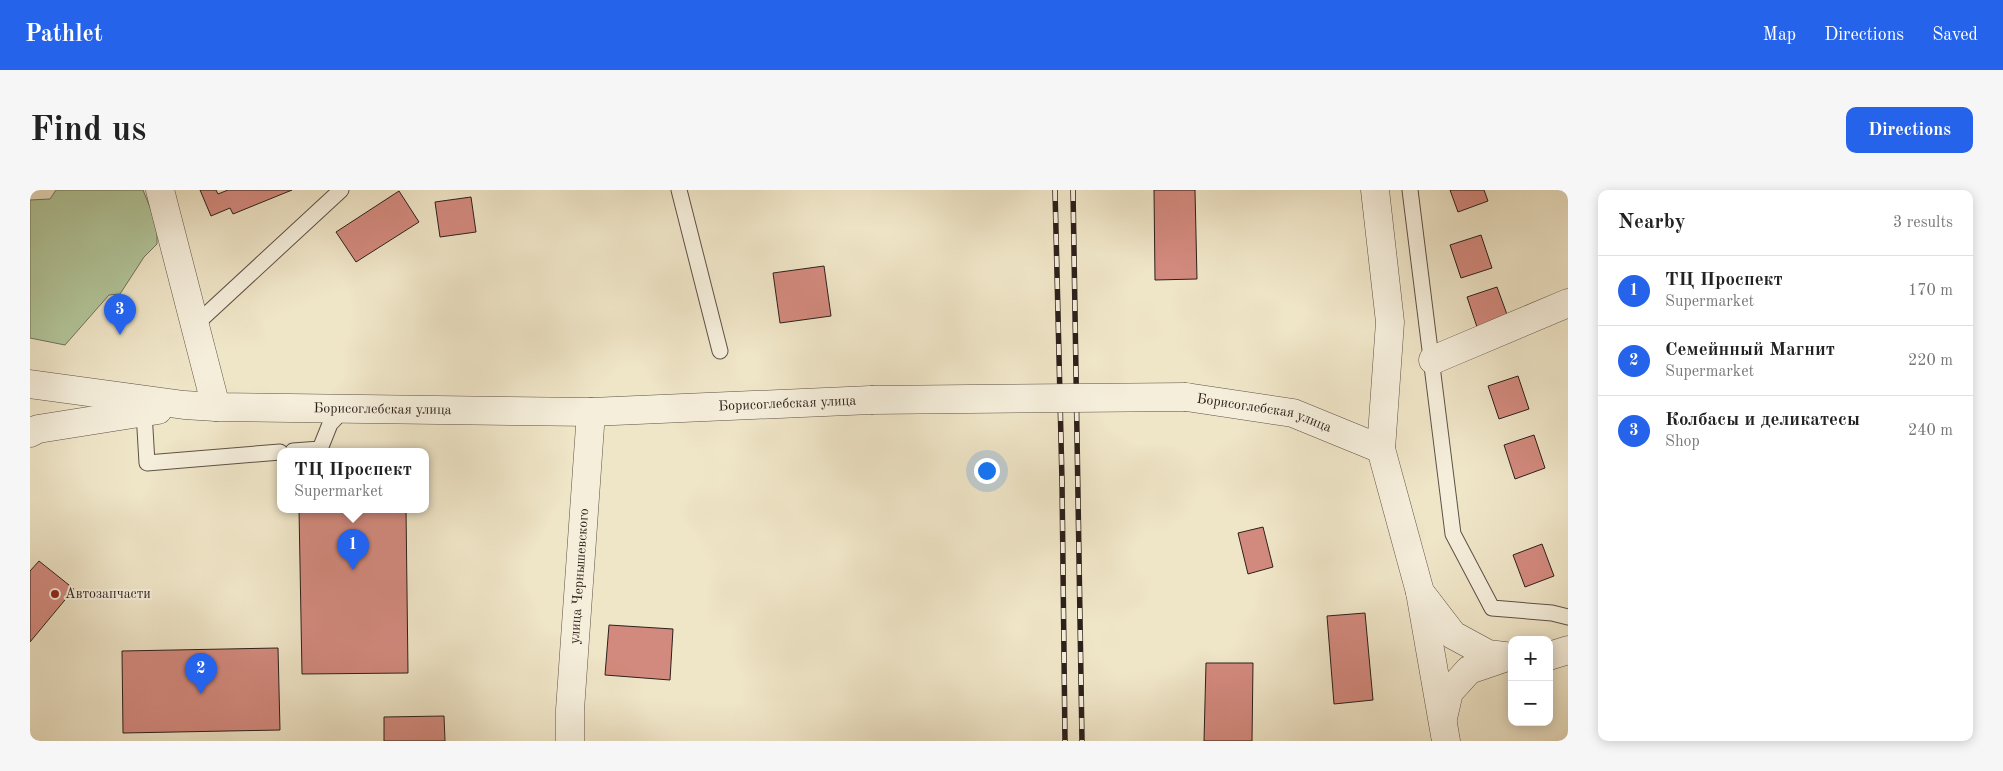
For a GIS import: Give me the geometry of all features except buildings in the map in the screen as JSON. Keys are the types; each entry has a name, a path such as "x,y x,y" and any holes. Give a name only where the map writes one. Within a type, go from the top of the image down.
{"street":[{"path":"160,190 216,407"},
{"path":"1375,190 1390,322 1381,448 1420,592 1444,730"},
{"path":"1432,360 1568,303"},
{"path":"30,384 184,406"},
{"name":"Борисоглебская улица","path":"184,406 591,412 871,400 1186,397 1292,414 1381,448"},
{"path":"33,433 184,406"},
{"name":"улица Чернышевского","path":"570,741 570,710 591,412"},
{"path":"1420,592 1453,635 1488,654 1508,657"},
{"path":"1553,655 1568,650"},
{"path":"1444,730 1449,692 1469,670 1508,657"}],"lane":[{"path":"195,325 341,190"},
{"path":"679,190 720,351"},
{"path":"1410,190 1453,534 1492,608 1552,613 1568,617"},
{"path":"320,448 330,424 345,408"},
{"path":"144,412 147,463 277,452"}],"green space":[{"path":"56,190 143,190 157,225 157,244 144,257 120,294 109,295 65,345 30,338 30,200 50,199"}],"railway":[{"path":"1055,190 1062,481 1065,741"},
{"path":"1073,190 1082,741"}],"place":[{"name":"Колбасы и деликатесы","path":"120,335"},
{"name":"ТЦ Проспект","path":"353,570"},
{"name":"Автозапчасти","path":"55,594"},
{"name":"Семейнный Магнит","path":"201,694"}]}
